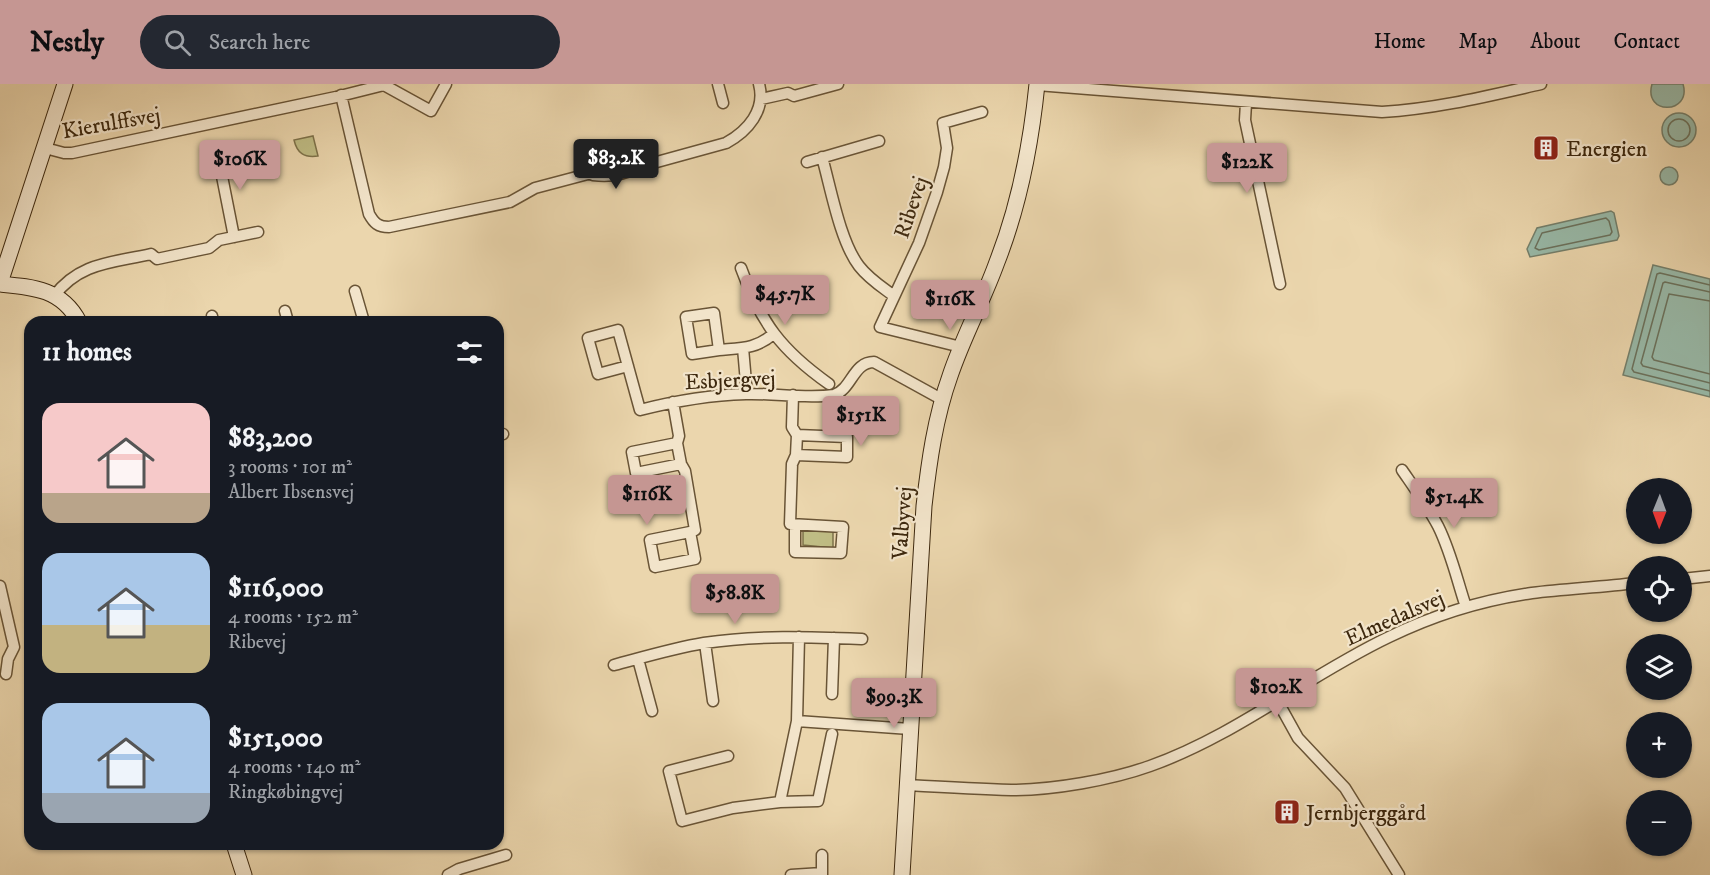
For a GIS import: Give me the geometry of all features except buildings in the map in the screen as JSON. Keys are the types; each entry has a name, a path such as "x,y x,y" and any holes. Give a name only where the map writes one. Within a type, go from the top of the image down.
{"street":[{"path":"65,84 0,283 42,290 68,306 75,316"},
{"name":"Kierulffsvej","path":"45,148 72,153 384,85 431,111 446,84"},
{"path":"718,84 723,103"},
{"path":"341,96 369,214 373,222 380,227 389,228 510,202 535,188 618,166 635,168 726,143 746,130 753,120 761,99 759,84"},
{"path":"761,99 788,93 794,96 838,84"},
{"path":"1037,85 1382,112 1445,106 1541,84"},
{"name":"Valbyvej","path":"902,875 925,497 934,435 961,347 998,262 1019,194 1029,146 1037,85"},
{"path":"1246,102 1245,120 1280,284"},
{"name":"Ribevej","path":"961,347 880,327 919,243 939,184 947,148 943,123 982,112"},
{"path":"807,162 879,141"},
{"path":"217,151 234,237"},
{"path":"822,157 850,251 859,267 874,282 894,296"},
{"path":"54,296 76,273 88,268 151,254 157,260 209,249 219,240 258,232"},
{"path":"741,268 751,294 773,334 806,368 829,384"},
{"path":"355,291 362,316"},
{"path":"618,330 628,366 598,374 588,338 618,330"},
{"path":"719,350 758,345 773,334"},
{"path":"743,348 747,394"},
{"name":"Esbjergvej","path":"628,366 640,410 674,402 747,394 830,396 844,389 862,364 869,362 874,362 943,400"},
{"path":"793,395 792,427 796,435 796,455 792,464 790,524 843,527 842,554 795,552 795,525"},
{"path":"674,402 679,436 677,443 681,464 685,471 695,530 650,540 655,567 695,559 690,532"},
{"path":"796,435 847,437 846,457 796,455"},
{"path":"677,443 632,452 636,473 681,464"},
{"path":"1402,470 1438,528 1449,553 1466,607"},
{"path":"1692,578 1710,576"},
{"name":"Elmedalsvej","path":"907,785 1014,790 1107,778 1148,767 1224,734 1358,653 1430,619 1466,607 1531,593 1626,584"},
{"path":"0,586 2,603 14,647 8,659 6,674"},
{"path":"780,802 797,722 799,637"},
{"path":"614,665 705,643 799,637 862,639"},
{"path":"832,694 834,638"},
{"path":"705,643 713,701"},
{"path":"638,659 652,711"},
{"path":"1278,702 1298,738 1345,788 1399,875"},
{"path":"797,722 910,729"},
{"path":"728,756 669,771 682,821 733,808 780,802 818,801 832,734"},
{"path":"236,850 244,875"},
{"path":"448,875 459,868 506,855"},
{"path":"791,875 822,874 822,855"}],"shaded area":[{"path":"313,136 318,156 302,154 294,140"},
{"path":"803,529 833,530 833,548 803,545"}],"water":[{"path":"1652,84 1683,84 1684,94 1681,101 1675,106 1660,106 1654,102 1651,94"},
{"path":"1679,113 1691,118 1696,130 1691,142 1679,147 1667,142 1662,130 1667,118"},
{"path":"1669,167 1675,170 1678,176 1675,182 1669,185 1663,182 1660,176 1663,170"},
{"path":"1611,211 1614,213 1619,236 1617,240 1530,257 1527,249 1537,228"},
{"path":"1653,265 1710,279 1710,397 1623,375"}],"place":[{"name":"Energien","path":"1546,148"},
{"name":"Jernbjerggård","path":"1287,812"}]}
